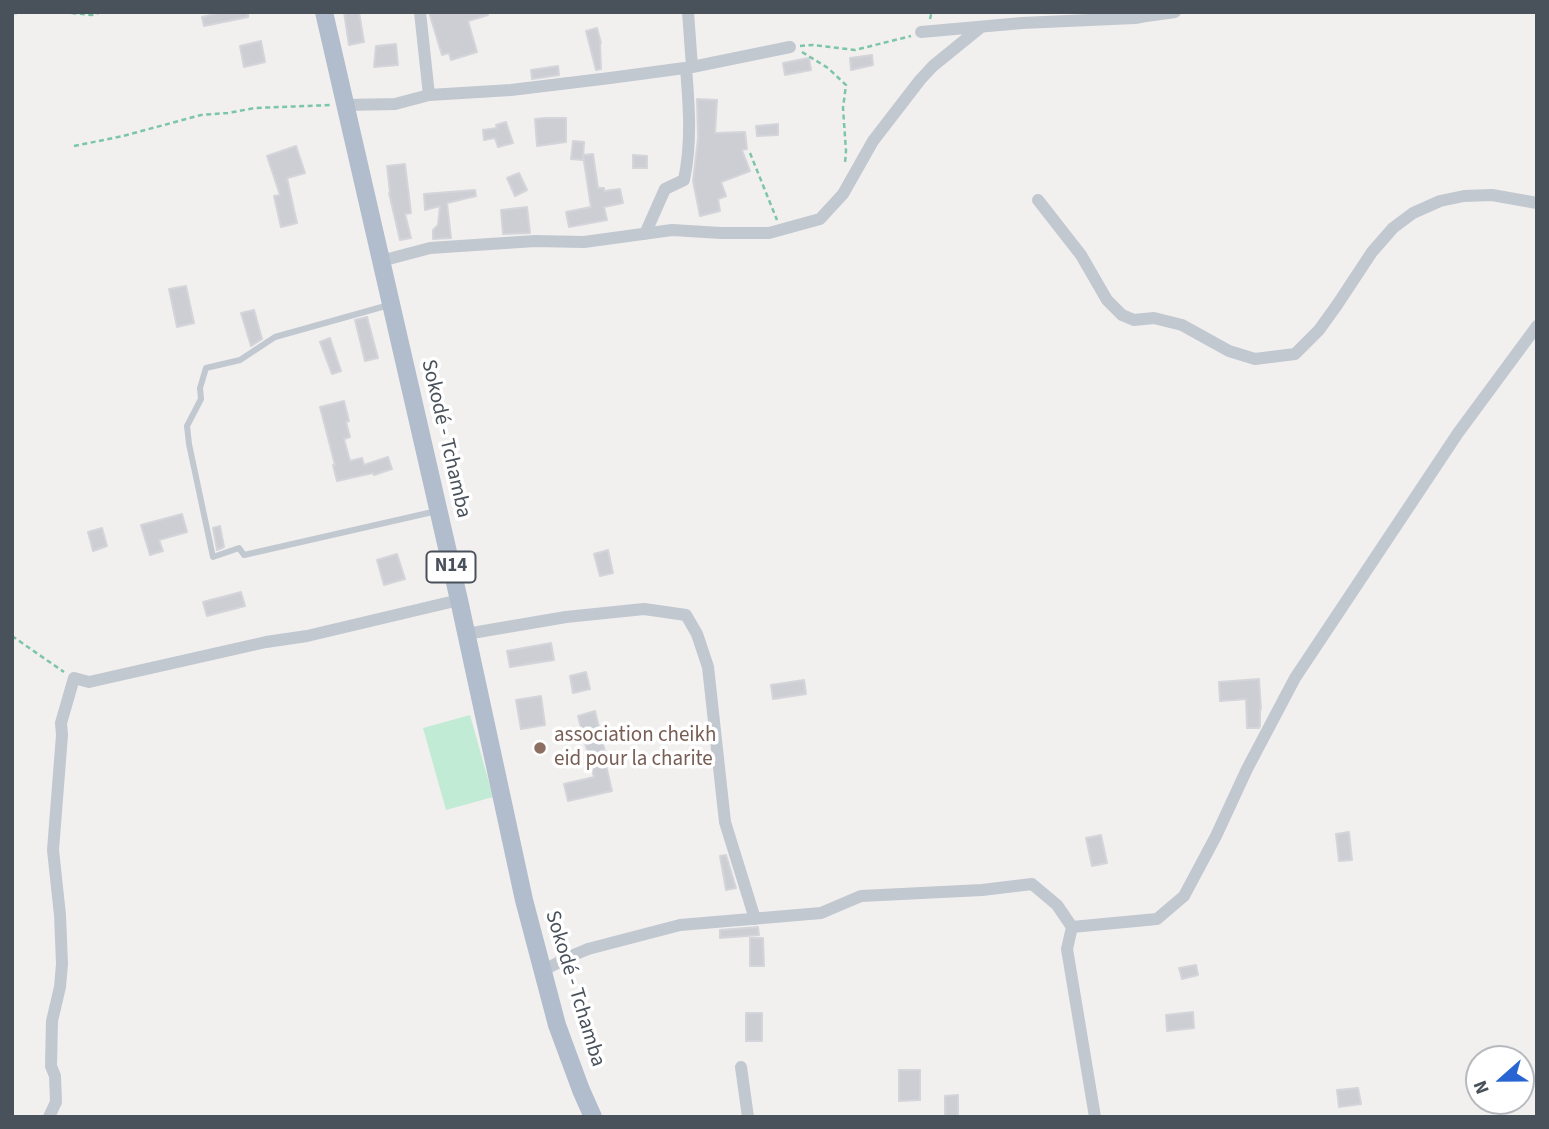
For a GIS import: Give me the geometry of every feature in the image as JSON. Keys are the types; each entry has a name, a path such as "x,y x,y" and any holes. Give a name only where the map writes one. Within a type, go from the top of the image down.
{"main road":[{"name":"Sokodé - Tchamba","path":"324,12 459,600 521,886 558,1025 593,1117"}],"street":[{"path":"645,234 665,189 684,180 690,114 688,12"},
{"path":"1022,23 1035,12"},
{"path":"921,32 1022,23 1135,18 1175,12"},
{"path":"421,13 429,95"},
{"path":"381,261 430,248 535,241 584,242 672,230 769,233 820,219 844,194 873,141 920,80 981,27"},
{"path":"345,105 395,104 429,95 510,90 689,67 790,47"},
{"path":"1038,200 1081,255 1107,300 1122,315 1134,320 1154,318 1182,326 1229,351 1255,359 1295,354 1325,322 1379,244 1393,228 1413,213 1440,201 1464,196 1492,195 1537,203"},
{"path":"1072,927 1157,919 1184,896 1295,678 1458,433 1537,326"},
{"path":"49,1117 56,1102 55,1076 51,1066 52,1021 62,964 53,850 61,723 74,678 89,682 265,642 307,636 459,600"},
{"path":"466,634 566,617 644,609 685,615 697,634 708,667 725,822 755,919"},
{"path":"542,971 588,949 680,925 821,913 861,896 982,890 1032,884 1057,905 1072,927 1067,950 1095,1117"},
{"path":"741,1067 748,1117"}],"lane":[{"path":"391,304 275,337 240,360 206,368 200,388 201,399 187,426 205,525 213,557 239,548 244,555 438,511"}],"path":[{"path":"12,13 62,12 92,15 102,12"},
{"path":"790,47 813,45 855,50 918,34 925,28 931,15 937,12"},
{"path":"790,47 800,50 828,68 846,85 843,108 846,151 844,194"},
{"path":"74,146 201,115 255,108 345,105"},
{"path":"750,153 781,229"},
{"path":"12,636 74,678"}],"green space":[{"path":"470,715 493,797 446,810 423,728"}],"building":[{"path":"223,12 248,12 248,17 204,26 202,17"},
{"path":"344,12 359,12 364,42 349,45"},
{"path":"429,12 487,12 488,15 468,21 477,52 451,60 449,53 442,55"},
{"path":"597,28 601,43 601,69 596,70 586,31"},
{"path":"261,41 265,62 244,67 240,46"},
{"path":"396,44 398,65 374,67 376,46"},
{"path":"872,55 873,65 851,70 850,58"},
{"path":"809,58 811,70 785,75 783,63"},
{"path":"558,66 559,75 532,79 531,70"},
{"path":"697,99 717,100 715,133 745,132 747,149 742,150 750,171 721,182 726,196 718,199 720,211 700,216 693,181 698,138"},
{"path":"566,118 566,142 537,146 535,119"},
{"path":"506,122 513,143 498,147 495,138 484,140 483,130 497,128 496,125"},
{"path":"778,124 778,135 757,136 756,126"},
{"path":"573,141 584,142 583,160 571,159"},
{"path":"296,146 305,173 287,178 297,223 281,227 274,196 280,195 267,156"},
{"path":"593,154 598,188 604,188 604,191 620,189 623,203 604,207 607,220 569,227 566,212 591,207 583,155"},
{"path":"633,155 647,156 647,168 633,168"},
{"path":"405,164 411,213 405,214 411,238 400,240 389,193 387,166"},
{"path":"519,173 527,190 515,196 507,178"},
{"path":"475,190 476,196 447,203 451,238 433,239 440,206 425,210 424,194"},
{"path":"527,207 530,233 503,234 501,210"},
{"path":"186,286 194,323 177,327 169,289"},
{"path":"254,310 262,339 251,346 241,313"},
{"path":"367,317 378,358 365,361 355,320"},
{"path":"330,338 341,371 332,374 320,342"},
{"path":"344,401 350,437 344,439 350,461 362,458 364,465 388,457 392,469 337,481 320,407"},
{"path":"182,514 187,532 159,540 163,551 150,555 141,525"},
{"path":"220,526 224,547 217,550 213,528"},
{"path":"102,528 107,546 93,551 88,532"},
{"path":"608,550 613,573 600,576 594,554"},
{"path":"397,554 405,579 384,585 377,560"},
{"path":"241,592 245,606 207,616 203,602"},
{"path":"551,643 554,660 510,667 507,651"},
{"path":"586,672 590,689 573,693 570,676"},
{"path":"1259,679 1260,726 1247,728 1246,699 1220,701 1219,682"},
{"path":"804,680 806,694 773,699 771,685"},
{"path":"541,696 545,725 521,729 516,700"},
{"path":"595,711 612,791 568,801 564,784 594,777 578,716"},
{"path":"1349,832 1352,860 1339,861 1336,834"},
{"path":"1101,835 1107,863 1092,866 1086,838"},
{"path":"726,855 736,888 726,890 720,856"},
{"path":"758,927 759,935 720,938 720,930"},
{"path":"750,938 763,938 764,966 750,966"},
{"path":"1196,965 1198,975 1182,979 1179,968"},
{"path":"1193,1012 1194,1028 1167,1031 1166,1015"},
{"path":"746,1013 762,1013 762,1041 746,1041"},
{"path":"899,1070 920,1070 920,1100 899,1101"},
{"path":"1358,1088 1361,1104 1339,1107 1337,1090"},
{"path":"958,1095 958,1117 945,1117 945,1096"}],"place":[{"name":"association cheikh eid pour la charite","path":"540,748"}]}
